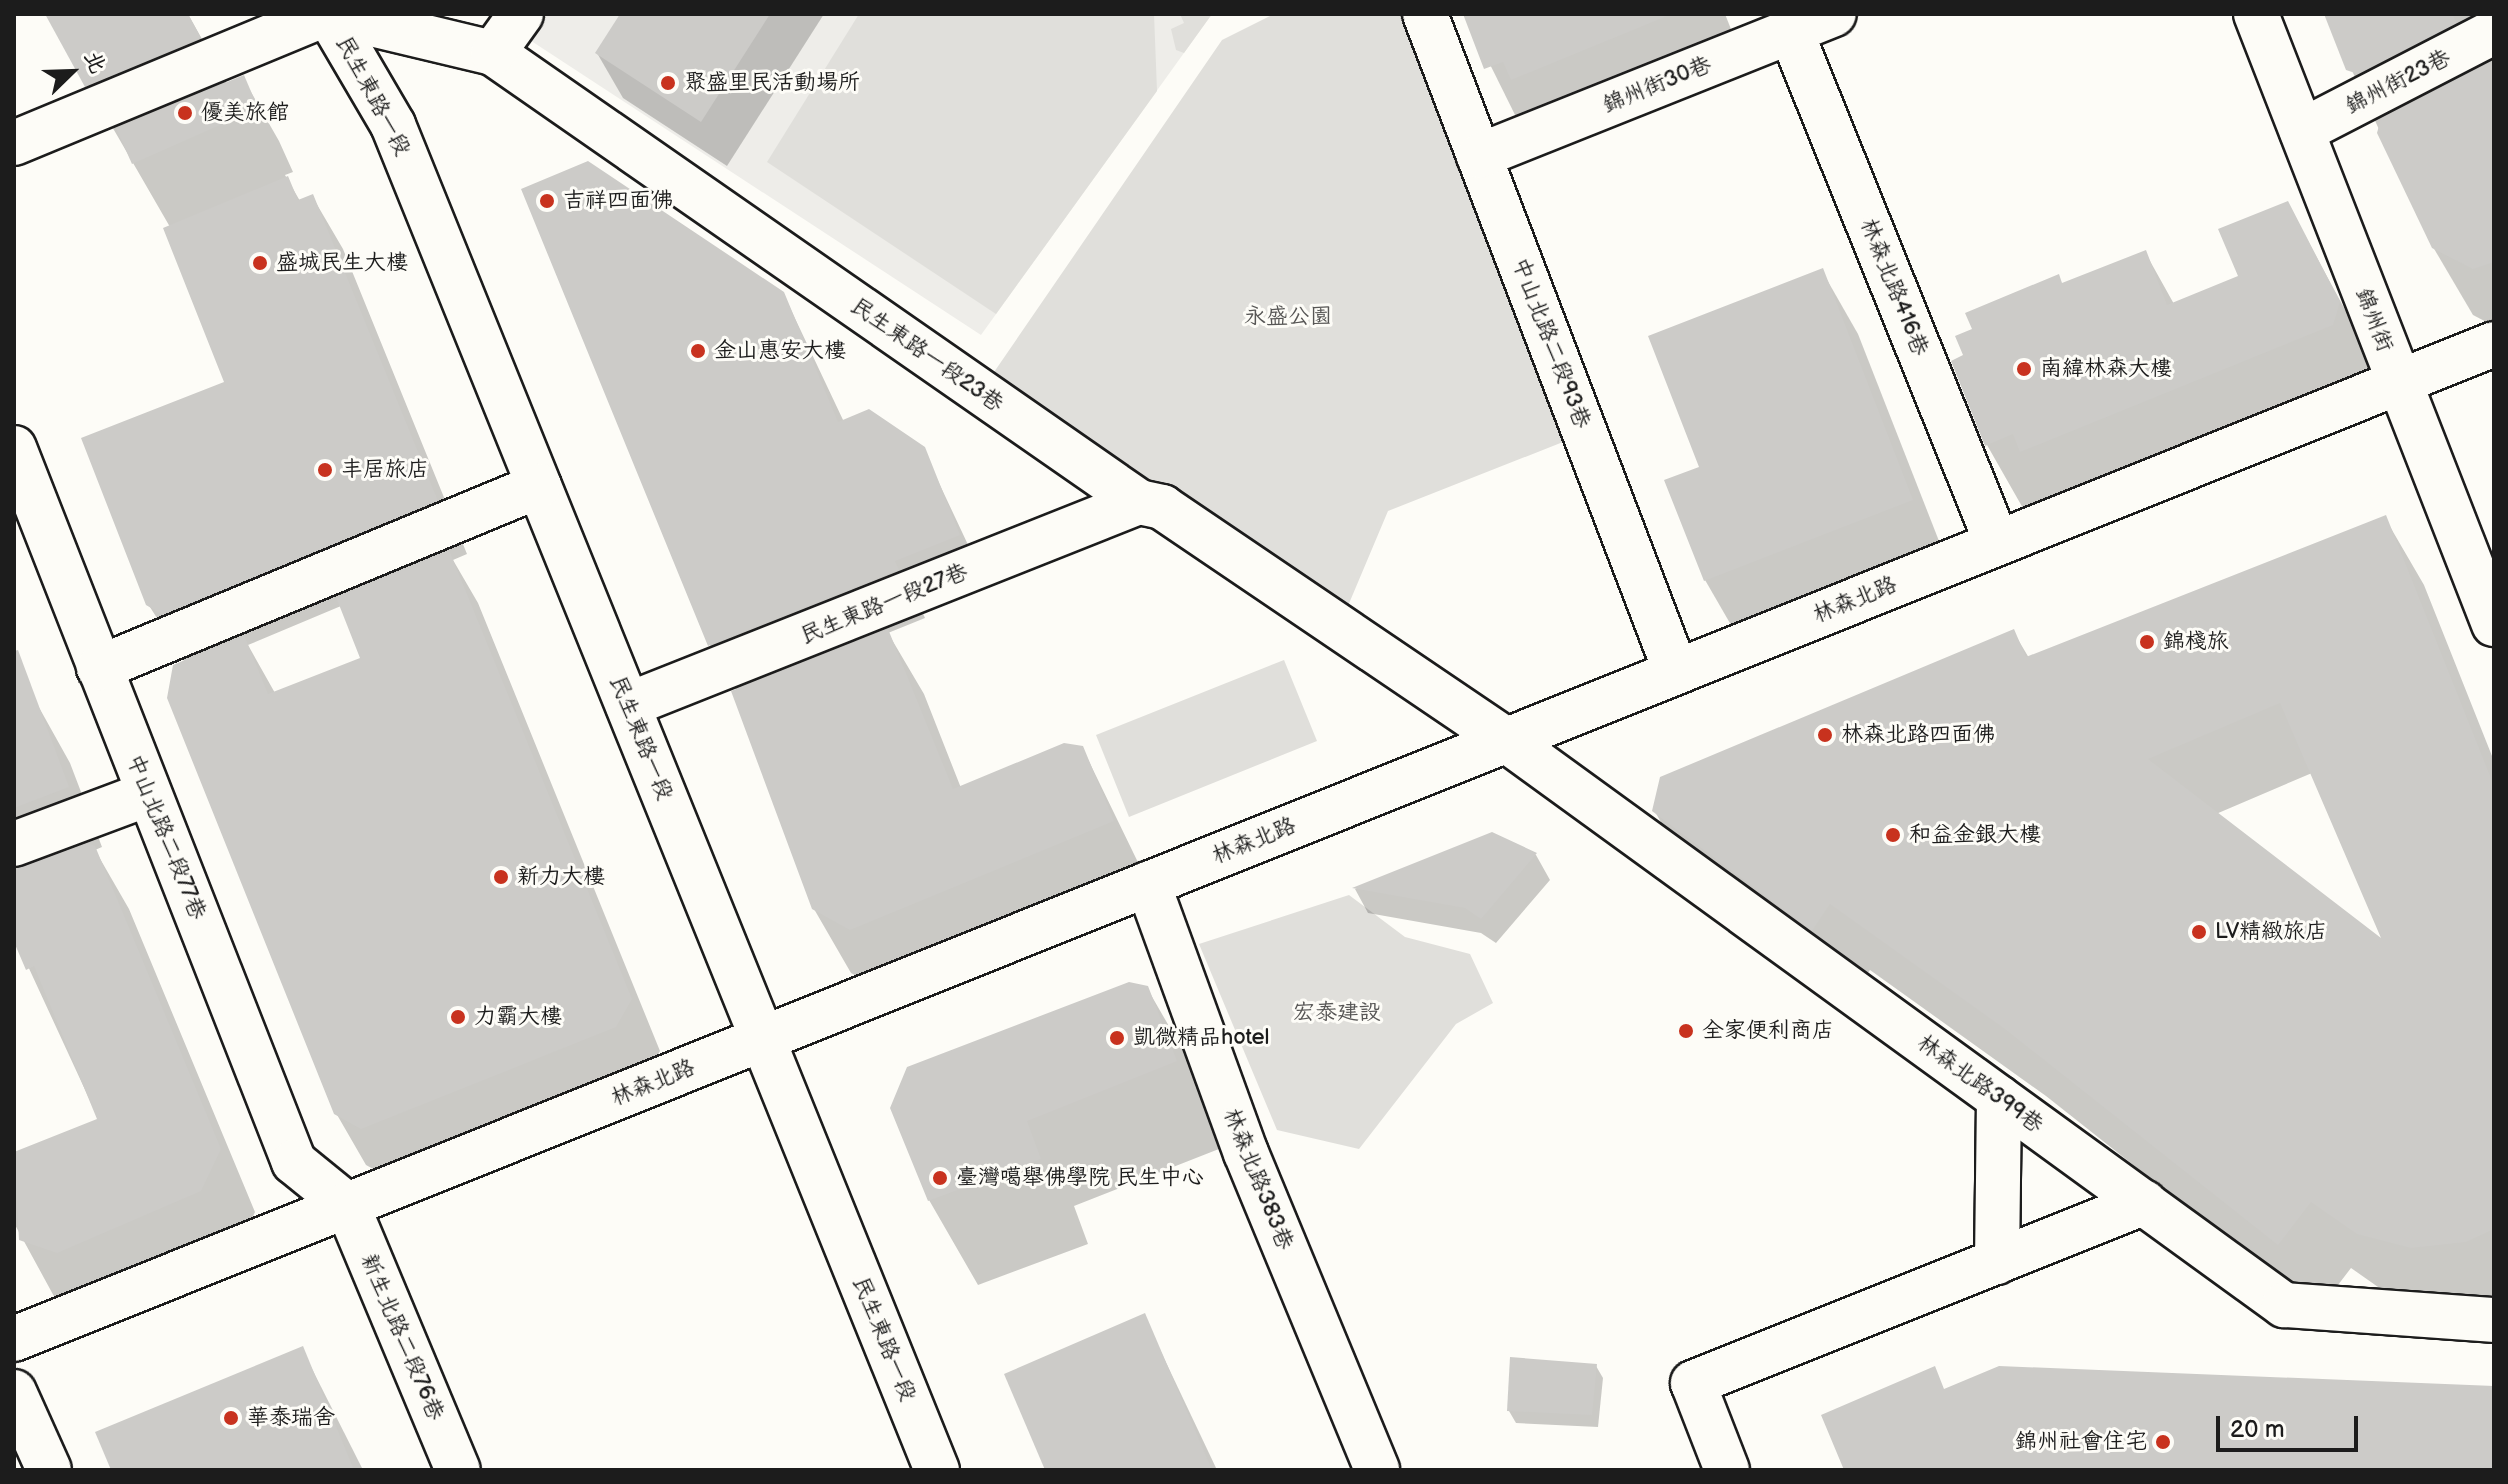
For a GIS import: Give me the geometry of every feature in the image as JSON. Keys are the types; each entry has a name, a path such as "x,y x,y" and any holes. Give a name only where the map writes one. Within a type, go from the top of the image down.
{"street":[{"name":"民生東路一段23巷","path":"328,14 493,53 1139,502 1162,507 1506,740"},
{"path":"14,143 328,14"},
{"name":"民生東路一段","path":"328,14 393,125 937,1470"},
{"path":"493,53 521,14"},
{"name":"中山北路二段93巷","path":"1425,14 1676,672"},
{"name":"錦州街30巷","path":"1479,156 1834,14"},
{"name":"錦州街","path":"2256,14 2494,624"},
{"name":"林森北路416巷","path":"1791,32 1997,543"},
{"name":"錦州街23巷","path":"2302,131 2494,32"},
{"name":"林森北路","path":"14,1339 2494,344"},
{"name":"中山北路二段77巷","path":"14,448 294,1162 347,1205"},
{"path":"99,668 539,486"},
{"name":"民生東路一段27巷","path":"628,705 1139,502"},
{"name":"林森北路399巷","path":"1506,740 2284,1305 2494,1320"},
{"path":"14,844 148,794"},
{"name":"林森北路383巷","path":"1148,884 1246,1153 1377,1470"},
{"path":"1997,1262 1999,1098"},
{"path":"1727,1470 1693,1383 2144,1203"},
{"name":"新生北路二段76巷","path":"347,1205 458,1470"},
{"path":"14,1392 49,1470"}],"shaded area":[{"path":"490,14 1212,14 981,335"}],"green space":[{"path":"859,14 1154,14 1157,91 996,314 767,162"},
{"path":"1180,14 1212,14 1184,53 1176,50 1171,29 1184,23"},
{"name":"永盛公園","path":"1274,14 1401,14 1563,442 1388,511 1345,613 992,375 1222,40"},
{"path":"1284,660 1317,741 1129,817 1096,735"},
{"name":"宏泰建設","path":"1349,895 1405,937 1470,954 1493,1003 1456,1024 1359,1149 1277,1130 1199,944"}],"building":[{"path":"45,14 188,14 201,38 85,87"},
{"path":"620,14 770,14 701,122 595,53"},
{"path":"1463,14 1667,16 1511,80 1503,62 1484,69"},
{"path":"2324,14 2452,14 2457,23 2358,74 2346,70"},
{"path":"2494,60 2494,262 2473,269 2432,248 2377,133 2381,118"},
{"name":"優美旅館","path":"244,75 258,108 132,164 116,128"},
{"name":"金山惠安大樓","path":"588,161 784,292 838,422 869,409 925,447 960,535 895,561 899,570 708,646 521,189"},
{"path":"288,176 298,200 313,194 438,501 163,615 146,605 81,438 224,382 163,228"},
{"path":"2288,201 2340,302 2333,325 2020,452 2013,434 1985,446 1951,361 1963,355 1955,336 1972,329 1965,313 2059,274 2062,283 2146,250 2167,305 2238,276 2218,229"},
{"path":"1823,268 1913,500 1704,581 1664,480 1699,467 1648,336"},
{"path":"2386,515 2494,786 2494,1229 2466,1242 2411,1248 2357,1234 2311,1202 2278,1245 2005,1029 1830,904 1812,931 1652,811 1660,777 2014,629 2026,657","holes":["2280,703 2381,938 2148,759"]},
{"path":"449,550 632,999 616,1027 361,1129 334,1114 167,698 173,665 244,635 268,694 360,658 336,597"},
{"path":"888,629 953,789 1064,743 1083,746 1114,821 850,930 812,909 731,691"},
{"path":"18,650 69,787 14,808 14,651"},
{"path":"1492,832 1537,853 1481,919 1465,908 1352,888"},
{"path":"88,843 95,846 221,1149 201,1191 57,1253 19,1240 14,1152 97,1119 34,966 26,970 14,942 14,868"},
{"path":"1129,982 1148,986 1177,1061 1027,1121 1041,1159 928,1201 890,1108 907,1067"},
{"path":"1145,1313 1212,1470 1045,1470 1004,1374"},
{"name":"華泰瑞舍","path":"303,1346 354,1470 111,1470 95,1432"},
{"path":"1510,1357 1597,1364 1592,1415 1507,1411"},
{"name":"錦州社會住宅","path":"1935,1366 1944,1389 1999,1366 2494,1386 2494,1470 1844,1470 1821,1415"}],"place":[{"name":"聚盛里民活動場所","path":"668,83"},
{"name":"優美旅館","path":"185,113"},
{"name":"吉祥四面佛","path":"547,201"},
{"name":"盛城民生大樓","path":"260,263"},
{"name":"金山惠安大樓","path":"698,351"},
{"name":"南緯林森大樓","path":"2024,369"},
{"name":"丰居旅店","path":"325,470"},
{"name":"錦棧旅","path":"2147,642"},
{"name":"林森北路四面佛","path":"1825,735"},
{"name":"和益金銀大樓","path":"1893,835"},
{"name":"新力大樓","path":"501,877"},
{"name":"LV精緻旅店","path":"2199,932"},
{"name":"力霸大樓","path":"458,1017"},
{"name":"全家便利商店","path":"1686,1031"},
{"name":"凱微精品hotel","path":"1117,1038"},
{"name":"臺灣噶舉佛學院 民生中心","path":"940,1178"},
{"name":"華泰瑞舍","path":"231,1418"},
{"name":"錦州社會住宅","path":"2163,1442"}]}
